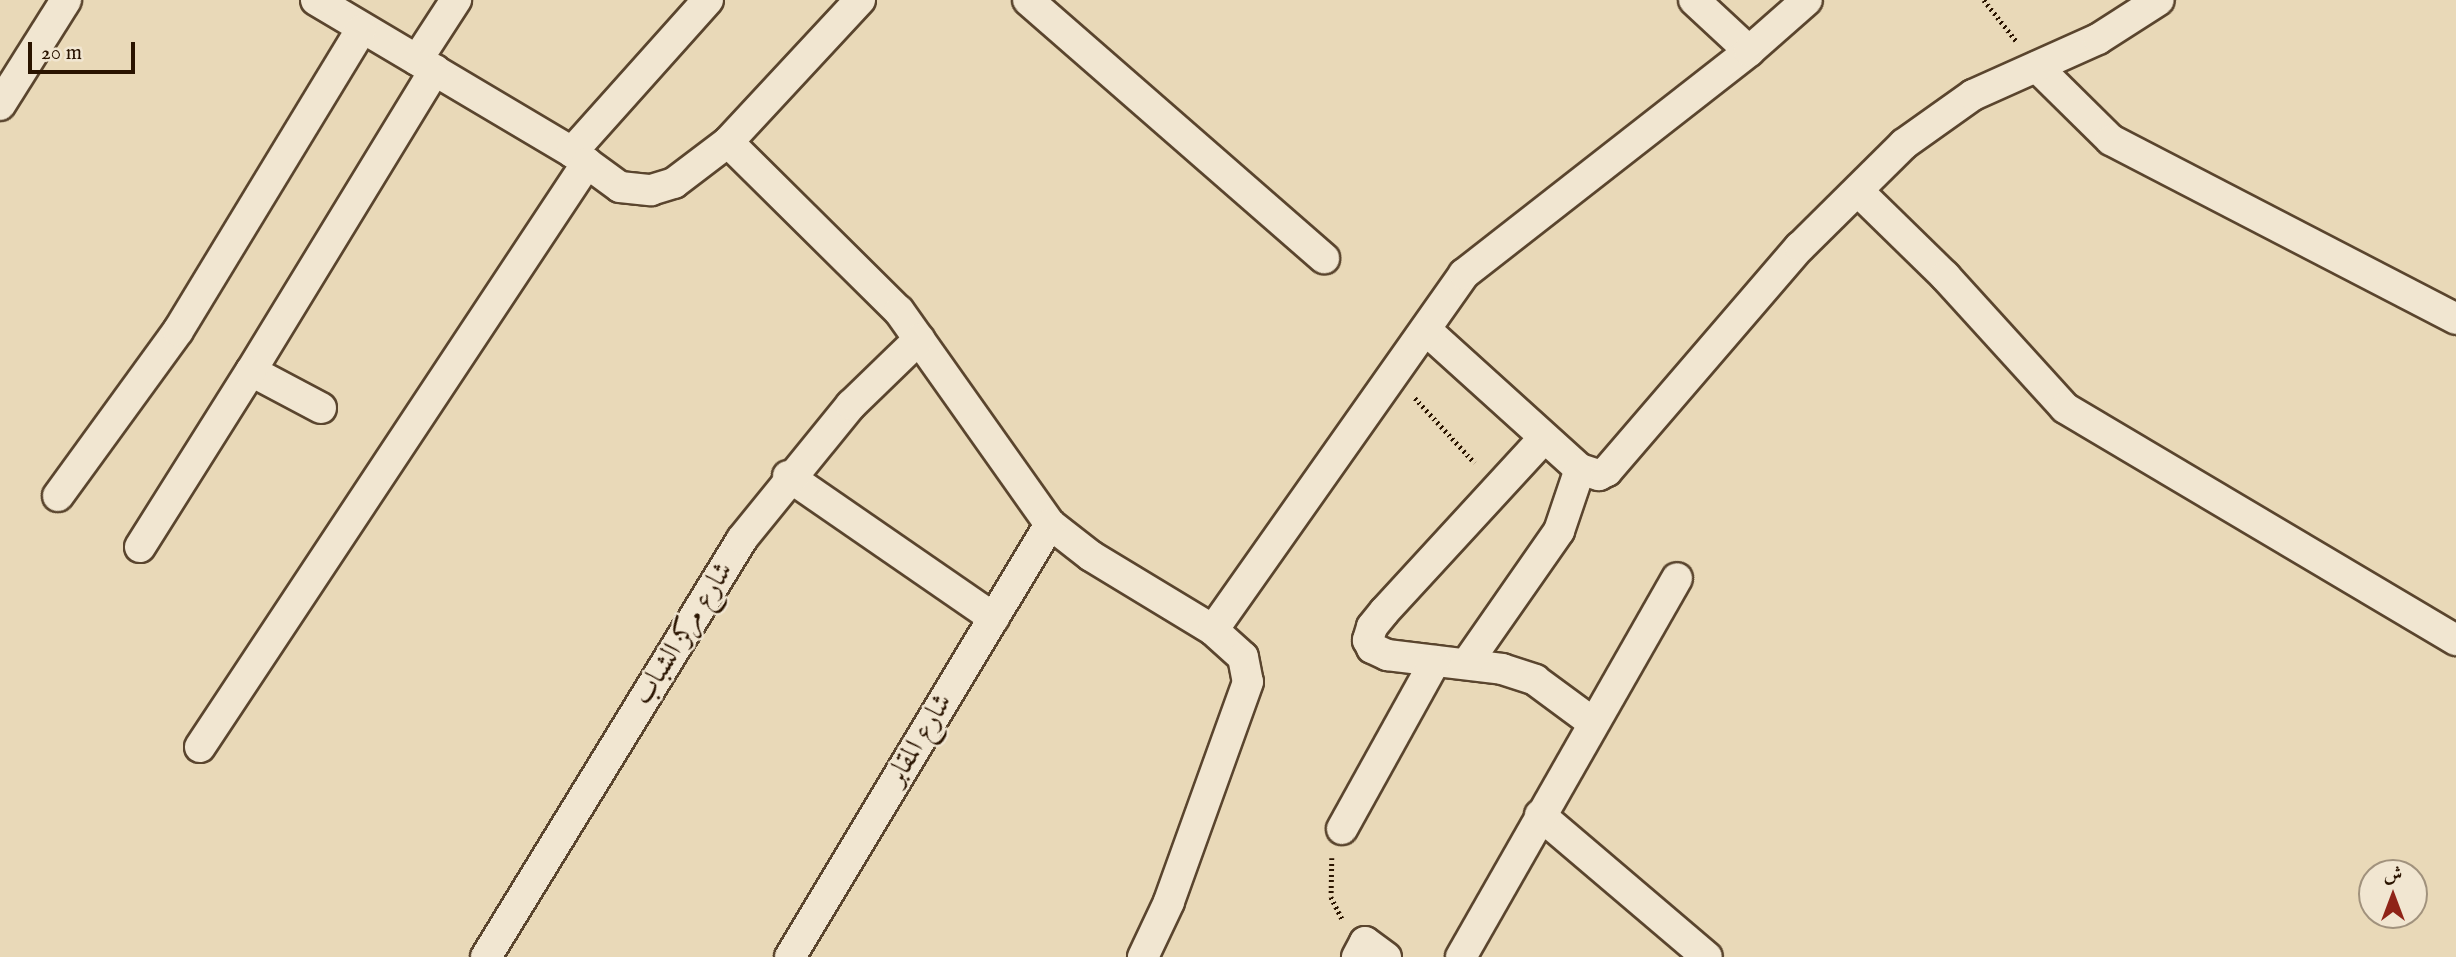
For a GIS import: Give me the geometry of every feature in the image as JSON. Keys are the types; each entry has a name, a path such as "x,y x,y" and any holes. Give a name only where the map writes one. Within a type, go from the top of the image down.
{"street":[{"path":"0,105 66,0"},
{"path":"316,0 361,30 426,65 579,157 621,187 652,190 674,183 728,142 860,0"},
{"path":"140,547 251,371 426,65 456,0"},
{"path":"200,747 579,157 708,0"},
{"path":"1028,0 1324,258"},
{"path":"1694,0 1749,51"},
{"path":"1213,630 1395,376 1464,274 1490,250 1749,51 1807,0"},
{"path":"1426,330 1580,469 1599,475 1614,466 1800,247 1904,144 1973,95 2098,39 2155,1"},
{"path":"58,496 178,331 361,30"},
{"path":"2038,67 2111,140 2456,319"},
{"path":"728,142 877,286 919,339 1051,524 1091,556 1213,630 1238,649 1248,682 1169,902 1143,957"},
{"path":"1858,191 1945,275 2065,408 2456,639"},
{"name":"شارع مركز الشباب","path":"485,957 742,539 788,477 851,405 919,339"},
{"path":"251,371 321,408"},
{"path":"1544,438 1496,486 1369,633 1370,644 1378,652 1466,663 1535,680 1592,722"},
{"path":"1466,663 1559,531 1580,469"},
{"path":"788,477 994,618"},
{"name":"شارع المقابر","path":"790,957 1051,524"},
{"path":"1461,957 1592,722 1677,578"},
{"path":"1342,829 1434,661"},
{"path":"1540,815 1707,957"}],"path":[{"path":"1984,0 2038,67"},
{"path":"1395,376 1496,486"},
{"path":"1342,829 1333,849 1331,897 1336,913 1369,952"}]}
